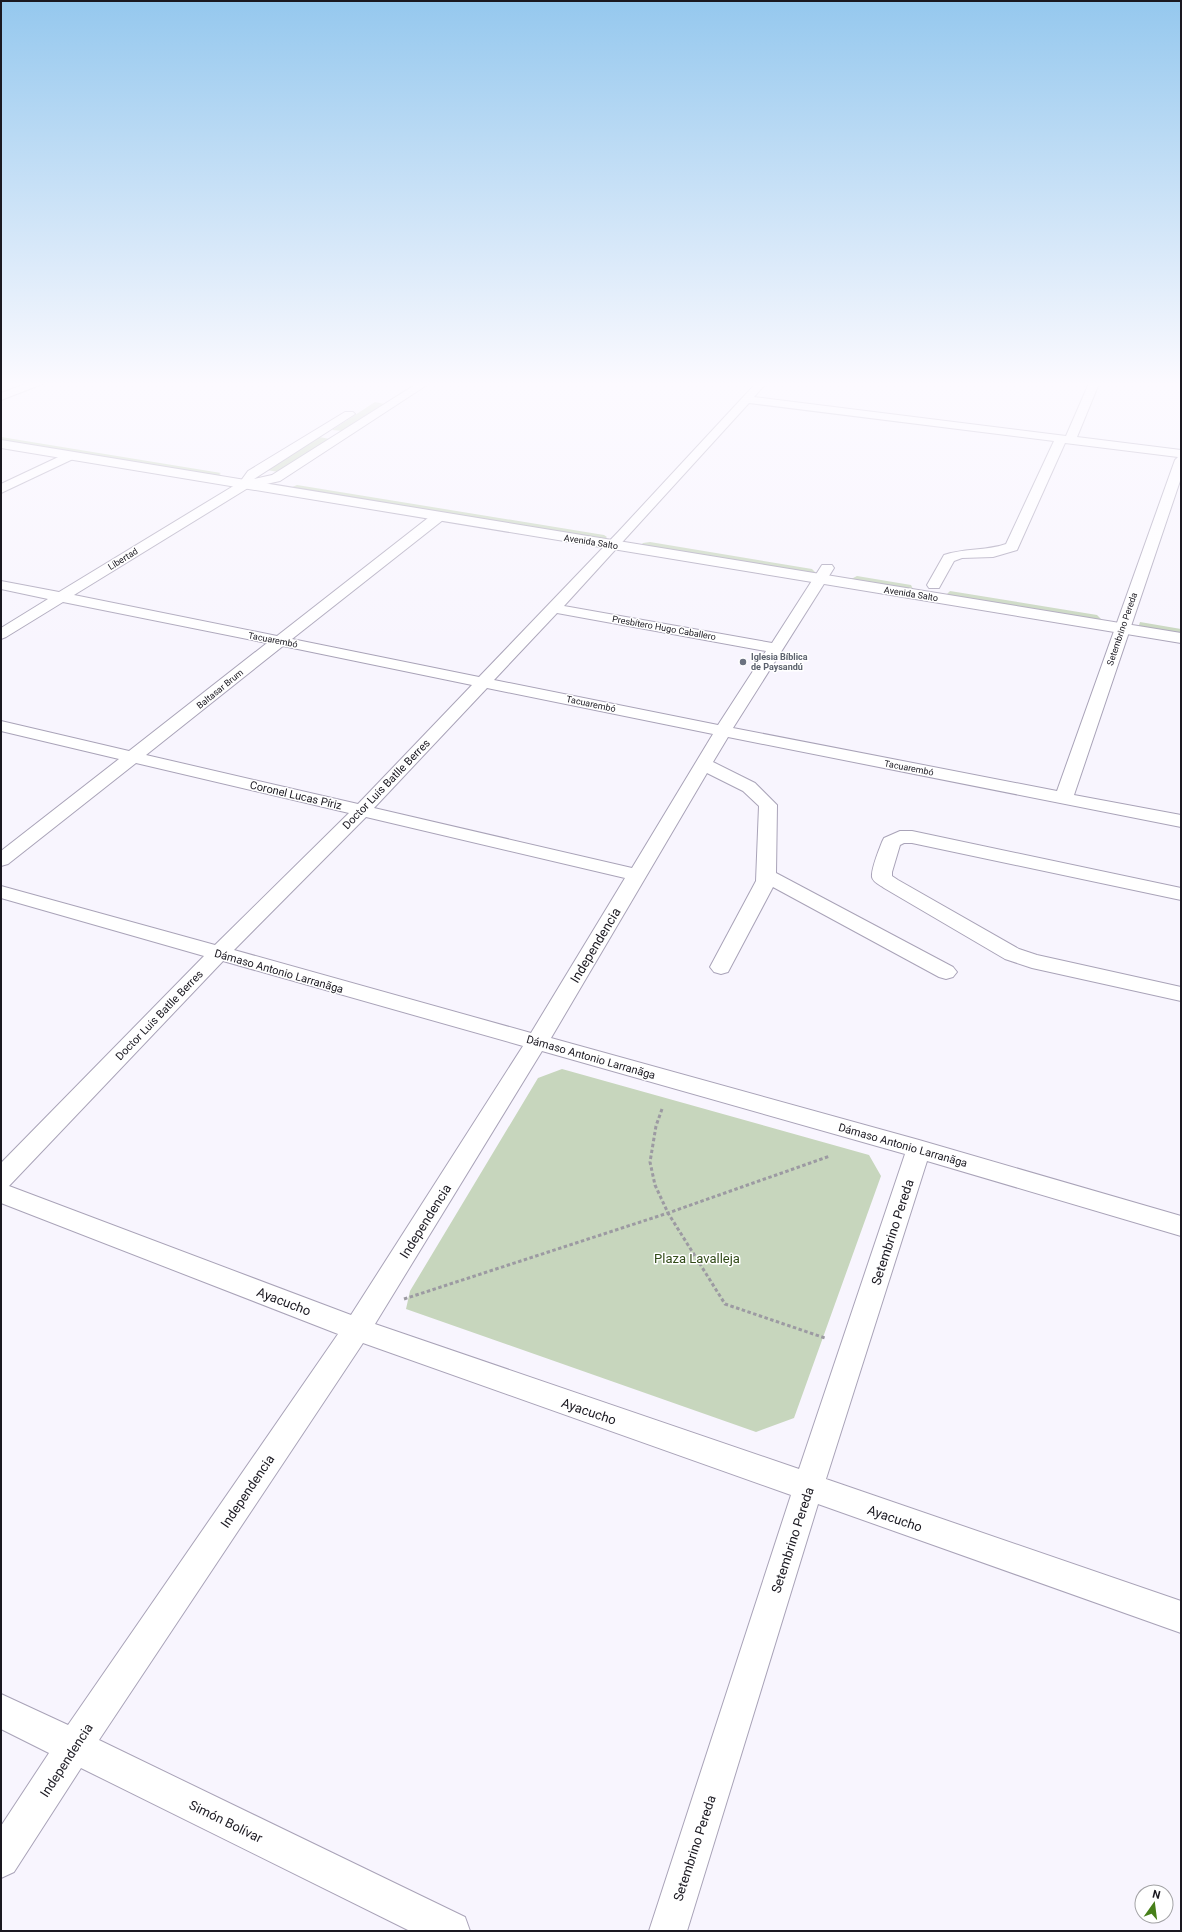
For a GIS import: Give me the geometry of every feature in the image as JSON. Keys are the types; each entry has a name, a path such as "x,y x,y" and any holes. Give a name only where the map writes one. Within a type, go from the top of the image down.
{"street":[{"path":"1,489 38,471"},
{"name":"Avenida Salto","path":"187,471 248,479 276,478 617,540 823,574 927,588 1125,622 1181,638"},
{"name":"Avenida Salto","path":"205,471 438,517 617,540"},
{"name":"Libertad","path":"1,634 260,471"},
{"path":"276,478 287,471"},
{"name":"Doctor Luis Batlle Berres","path":"1,1179 218,954 362,810 680,471"},
{"path":"927,588 949,558 960,554 993,553 1012,547 1050,471"},
{"name":"Setembrino Pereda","path":"1064,798 1177,471"},
{"name":"Baltasar Brum","path":"1,860 438,517"},
{"name":"Independencia","path":"1,1859 74,1747 363,1320 537,1042 723,731 823,574"},
{"name":"Tacuarembó","path":"1,585 723,731 1181,821"},
{"name":"Presbítero Hugo Caballero","path":"553,608 776,648"},
{"name":"Avenida Salto","path":"1125,622 1181,625"},
{"name":"Coronel Lucas Píriz","path":"1,726 638,875"},
{"path":"703,764 749,787 768,805 766,881 721,966"},
{"path":"1181,894 912,837 900,837 891,842 882,872 882,878 891,884 1012,954 1032,960 1181,994"},
{"path":"766,876 946,972"},
{"name":"Dámaso Antonio Larranãga","path":"1,892 218,954 919,1149 1181,1226"},
{"name":"Setembrino Pereda","path":"668,1931 808,1488 919,1149"},
{"name":"Ayacucho","path":"1,1193 363,1320 808,1488 1181,1617"},
{"name":"Simón Bolívar","path":"1,1711 451,1931"}],"path":[{"path":"662,1109 656,1126 650,1162 655,1185 668,1212 703,1271 725,1304 825,1338"},
{"path":"363,1320 830,1156"}],"green space":[{"path":"187,471 210,471 221,473 219,474 221,475 218,476"},
{"path":"297,485 604,535 607,537 604,540 290,488"},
{"path":"650,542 812,569 816,573 641,545 643,543"},
{"path":"857,576 911,585 913,589 851,579"},
{"path":"950,591 1097,615 1101,619 1099,620 946,595"},
{"path":"1140,622 1181,629 1181,635 1138,628"},
{"name":"Plaza Lavalleja","path":"562,1069 869,1155 881,1176 794,1418 756,1432 406,1309 410,1291 538,1078"}],"place":[{"name":"Iglesia Bíblica de Paysandú","path":"743,662"}]}
